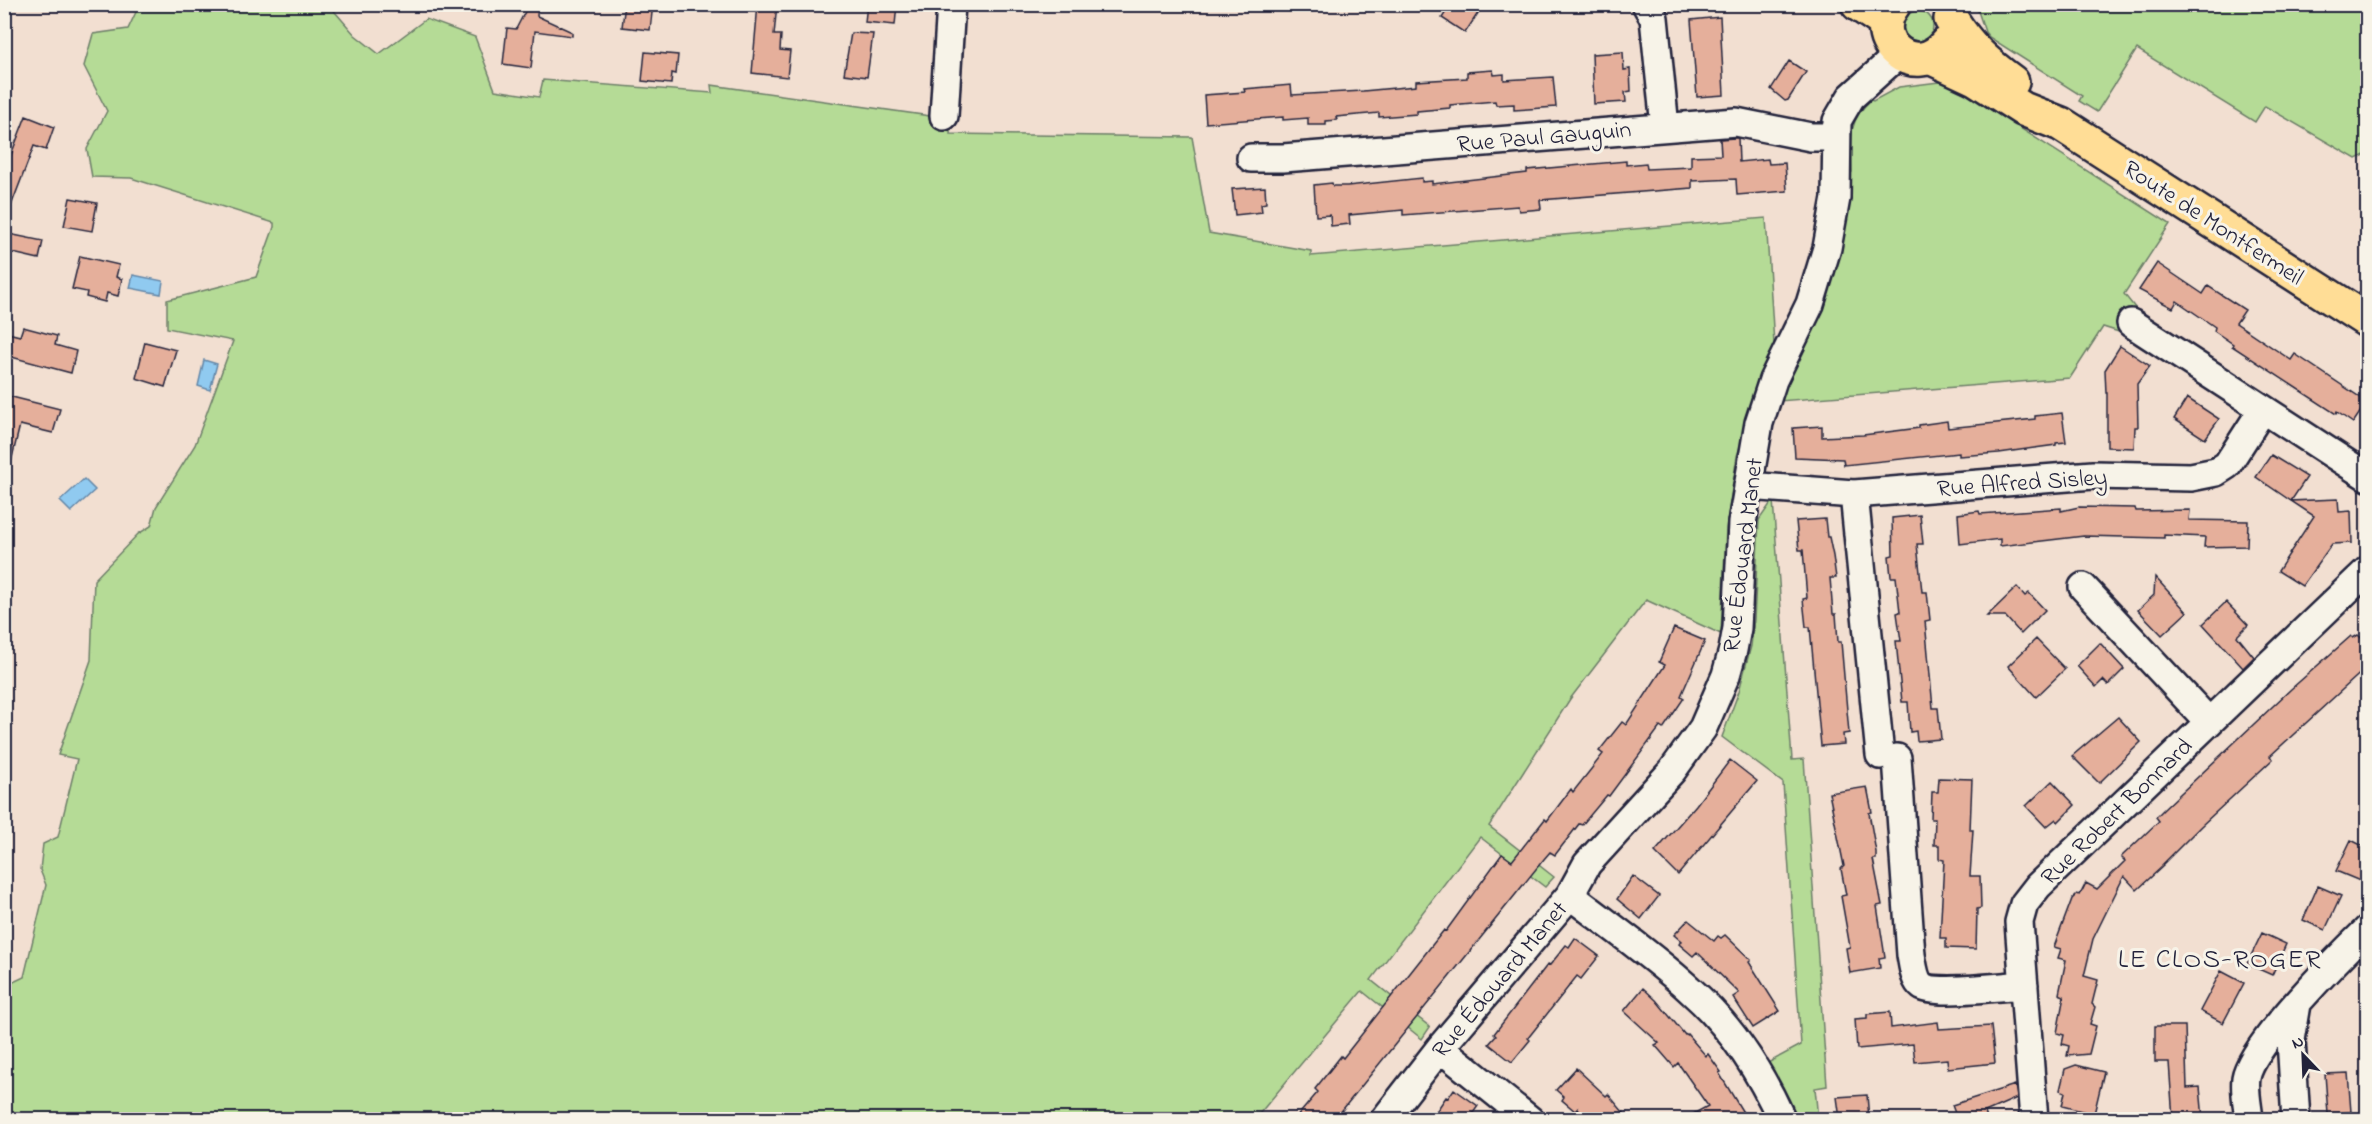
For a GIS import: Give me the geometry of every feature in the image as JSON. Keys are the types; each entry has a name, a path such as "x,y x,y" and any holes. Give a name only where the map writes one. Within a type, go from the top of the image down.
{"main road":[{"path":"1879,10 1887,40 1915,56 1945,46 1949,38 1946,12"},
{"name":"Route de Montfermeil","path":"1946,12 1978,56 2032,97 2061,124 2367,321"},
{"name":"Route de Montfermeil","path":"1915,56 1975,78 2023,109 2061,124"}],"street":[{"path":"944,116 951,4"},
{"path":"1646,4 1654,18 1665,127"},
{"name":"Rue Édouard Manet","path":"1384,1119 1440,1048 1570,895 1587,864 1672,771 1703,728 1726,675 1737,628 1742,523 1759,423 1773,380 1810,304 1827,248 1836,198 1838,117 1847,102 1915,56"},
{"name":"Rue Paul Gauguin","path":"1251,158 1283,158 1736,122 1811,137 1836,137"},
{"path":"2131,323 2367,477"},
{"name":"Rue Alfred Sisley","path":"1748,486 1854,494 2093,475 2191,477 2216,472 2227,465 2263,409"},
{"path":"1854,494 1911,955 1918,982 1923,987 1937,991 2024,985"},
{"name":"Rue Robert Bonnard","path":"2034,1119 2019,922 2024,904 2367,570"},
{"path":"2083,587 2209,722"},
{"path":"1570,895 1656,961 1707,1006 1746,1055 1765,1085 1782,1119"},
{"path":"2249,1119 2246,1078 2260,1049 2297,1003 2367,929"},
{"path":"2296,1119 2291,1040 2297,1003"},
{"path":"1440,1048 1530,1119"}],"green space":[{"path":"125,5 329,5 355,35 379,54 426,19 475,37 495,90 539,97 543,80 712,93 711,85 951,119 950,134 1192,137 1209,233 1311,251 1311,256 1766,218 1774,344 1737,456 1726,528 1721,634 1646,600 1570,699 1489,826 1554,877 1545,887 1480,837 1371,980 1430,1027 1422,1039 1362,991 1255,1119 5,1120 5,986 24,977 46,885 40,870 43,844 58,837 77,759 58,755 91,660 94,580 138,534 151,526 156,507 195,445 233,341 167,328 167,300 256,277 274,227 274,223 131,178 92,177 87,149 107,111 84,66 93,34 128,29 136,12"},
{"path":"1976,5 2367,5 2367,154 2356,159 2265,106 2255,122 2137,49 2097,112 2079,101 2082,96 1989,37 1985,32"},
{"path":"1918,11 1929,15 1933,26 1929,37 1918,41 1907,37 1903,26 1907,15"},
{"path":"1939,82 1959,89 2170,224 2124,294 2136,309 2119,332 2103,327 2070,378 1779,401 1847,172 1852,172 1852,133 1857,116 1871,100 1899,87"},
{"path":"1773,500 1792,760 1804,759 1827,1086 1815,1088 1818,1119 1792,1119 1764,1065 1801,1045 1783,783 1722,737 1739,691 1751,646 1759,520"}],"water":[{"path":"133,275 163,281 161,294 130,288"},
{"path":"204,360 217,364 210,390 198,386"},
{"path":"84,479 95,490 71,512 60,501"}],"building":[{"path":"529,4 538,4 537,16 572,32 572,36 535,31 531,68 503,64 507,28 516,29"},
{"path":"625,4 653,4 650,30 622,27"},
{"path":"758,4 777,4 774,35 781,35 780,50 790,51 787,77 752,73"},
{"path":"867,4 897,4 895,25 865,22"},
{"path":"1451,4 1484,4 1465,33 1442,18"},
{"path":"1720,17 1724,95 1697,97 1691,20"},
{"path":"851,33 873,34 867,77 844,74"},
{"path":"645,52 678,55 676,74 672,73 671,84 642,81"},
{"path":"1623,52 1624,70 1630,69 1631,91 1625,92 1626,102 1594,104 1592,54"},
{"path":"1789,61 1806,72 1788,100 1785,101 1771,89"},
{"path":"1493,70 1494,75 1504,74 1504,80 1553,77 1556,107 1514,110 1514,104 1496,105 1495,101 1450,105 1450,108 1417,111 1417,114 1379,117 1379,113 1336,117 1337,120 1326,121 1326,125 1308,125 1308,118 1283,120 1283,117 1206,123 1204,95 1291,85 1292,95 1363,91 1416,86 1416,81 1467,78 1467,72"},
{"path":"26,116 54,127 46,150 34,146 6,219 4,218 4,173"},
{"path":"1738,138 1739,162 1768,159 1769,164 1785,163 1787,191 1737,195 1736,179 1692,181 1692,188 1540,200 1541,209 1519,211 1518,206 1403,215 1403,210 1349,215 1350,224 1331,226 1330,215 1316,216 1314,185 1332,183 1333,186 1347,186 1422,178 1422,182 1432,181 1432,184 1527,173 1527,170 1626,161 1626,165 1646,163 1647,169 1691,167 1691,156 1721,155 1720,139"},
{"path":"1265,187 1266,203 1261,204 1262,212 1235,215 1232,189"},
{"path":"70,198 97,203 92,231 64,226"},
{"path":"4,233 43,241 39,259 4,251"},
{"path":"80,256 119,265 116,277 122,279 118,296 107,293 105,302 86,297 87,292 72,289"},
{"path":"2157,263 2203,294 2208,286 2245,310 2236,323 2291,360 2295,354 2367,402 2353,423 2232,346 2233,344 2214,331 2215,327 2177,301 2173,308 2139,290"},
{"path":"23,327 57,336 55,345 76,351 71,373 4,355 4,332 20,336"},
{"path":"145,342 176,350 165,387 136,378"},
{"path":"2120,346 2150,366 2137,384 2138,427 2135,427 2134,448 2107,447 2105,370"},
{"path":"4,395 60,409 53,433 20,425 11,462 4,462"},
{"path":"2187,398 2219,419 2205,439 2174,419"},
{"path":"2062,413 2066,442 2056,443 2056,445 1999,453 1959,456 1959,453 1844,465 1843,459 1795,457 1793,428 1822,426 1822,437 1863,435 1919,428 1919,425 1947,421 1948,428 2035,419 2035,416"},
{"path":"2271,455 2307,477 2291,501 2256,477"},
{"path":"2338,499 2339,512 2351,511 2352,543 2332,544 2302,586 2278,571 2314,516 2291,501"},
{"path":"2079,507 2135,508 2136,511 2190,510 2189,520 2248,521 2247,546 2204,547 2205,537 2164,535 2164,538 2084,536 2000,546 2000,539 1960,544 1958,514 2061,508 2061,511"},
{"path":"1920,515 1923,544 1917,544 1922,592 1927,592 1930,620 1925,621 1933,708 1938,708 1941,739 1917,741 1916,731 1910,732 1908,702 1902,702 1896,641 1901,641 1897,613 1900,612 1896,577 1891,577 1889,556 1893,555 1892,518"},
{"path":"1825,519 1836,578 1830,578 1833,614 1836,614 1838,642 1841,642 1849,733 1843,734 1844,744 1821,746 1810,627 1806,627 1803,599 1807,598 1803,550 1799,550 1796,521"},
{"path":"2155,577 2187,612 2162,635 2138,610 2154,595"},
{"path":"2017,587 2025,596 2029,593 2045,610 2021,634 2005,616 1987,616"},
{"path":"2226,602 2248,625 2237,636 2254,657 2243,668 2203,624"},
{"path":"1674,628 1705,641 1681,696 1684,698 1663,729 1660,727 1609,796 1607,795 1582,825 1579,824 1555,855 1550,852 1544,859 1335,1119 1295,1119 1318,1092 1315,1089 1341,1056 1343,1058 1444,930 1446,931 1502,854 1512,861 1571,789 1573,792 1603,754 1599,751 1622,722 1626,725 1665,665 1659,662"},
{"path":"2358,635 2367,643 2367,667 2270,756 2273,759 2137,890 2124,876 2093,939 2084,976 2098,980 2092,1004 2095,1007 2090,1024 2096,1026 2089,1054 2067,1056 2069,1046 2062,1044 2064,1035 2057,1033 2064,996 2059,994 2066,960 2058,958 2061,949 2054,947 2072,899 2077,894 2080,895 2086,883 2097,889 2125,861 2121,857 2159,821 2156,817 2163,810 2291,689 2351,636 2353,638"},
{"path":"2036,639 2065,669 2036,697 2008,666"},
{"path":"2100,643 2124,669 2108,685 2103,680 2096,687 2077,666"},
{"path":"2118,717 2141,742 2099,783 2072,756"},
{"path":"1730,760 1757,781 1678,875 1655,852 1696,805"},
{"path":"1939,778 1972,779 1970,830 1973,830 1970,876 1980,876 1981,908 1977,909 1976,949 1946,948 1946,938 1940,938 1944,860 1939,859 1939,845 1934,845 1935,819 1931,819 1932,792 1938,792"},
{"path":"2052,781 2075,805 2058,822 2056,819 2046,827 2026,806"},
{"path":"1867,787 1876,852 1876,859 1873,859 1882,905 1877,906 1885,957 1879,958 1880,968 1850,973 1846,948 1850,947 1841,896 1846,895 1841,869 1844,866 1829,793"},
{"path":"2351,840 2367,848 2367,866 2360,881 2336,871"},
{"path":"1633,876 1659,896 1641,919 1617,899"},
{"path":"2318,886 2341,896 2325,930 2303,920"},
{"path":"1688,920 1714,941 1718,936 1721,938 1725,935 1751,960 1749,962 1780,1011 1753,1028 1733,997 1739,993 1697,952 1693,956 1679,944 1681,941 1674,935"},
{"path":"2262,933 2286,944 2272,975 2247,964"},
{"path":"1575,938 1599,956 1581,979 1577,976 1512,1062 1489,1044 1496,1036 1494,1034 1548,964 1550,965 1566,945 1569,947"},
{"path":"2221,971 2244,983 2223,1023 2200,1011"},
{"path":"1643,988 1685,1035 1687,1034 1706,1056 1708,1054 1721,1072 1719,1073 1747,1119 1684,1119 1708,1106 1678,1063 1674,1067 1655,1045 1659,1043 1624,1011"},
{"path":"1890,1012 1891,1028 1938,1022 1939,1029 1991,1026 1995,1063 1948,1068 1947,1059 1915,1062 1913,1044 1857,1049 1855,1019 1867,1018 1867,1014"},
{"path":"2155,1026 2185,1026 2187,1088 2200,1087 2203,1119 2173,1119 2169,1062 2155,1062"},
{"path":"2076,1065 2104,1072 2094,1114 2062,1106 2065,1092 2060,1090 2065,1069"},
{"path":"1576,1068 1606,1096 1608,1094 1629,1119 1586,1119 1578,1108 1575,1111 1562,1100 1564,1097 1556,1090"},
{"path":"2348,1073 2351,1112 2328,1114 2325,1074"},
{"path":"2015,1085 2017,1098 1985,1112 1987,1119 1957,1119 1952,1105"},
{"path":"1454,1089 1478,1106 1469,1119 1431,1119 1446,1097 1448,1098"},
{"path":"1867,1095 1869,1119 1840,1119 1837,1097"}],"district":[{"name":"LE CLOS-ROGER","path":"2220,958"}]}
